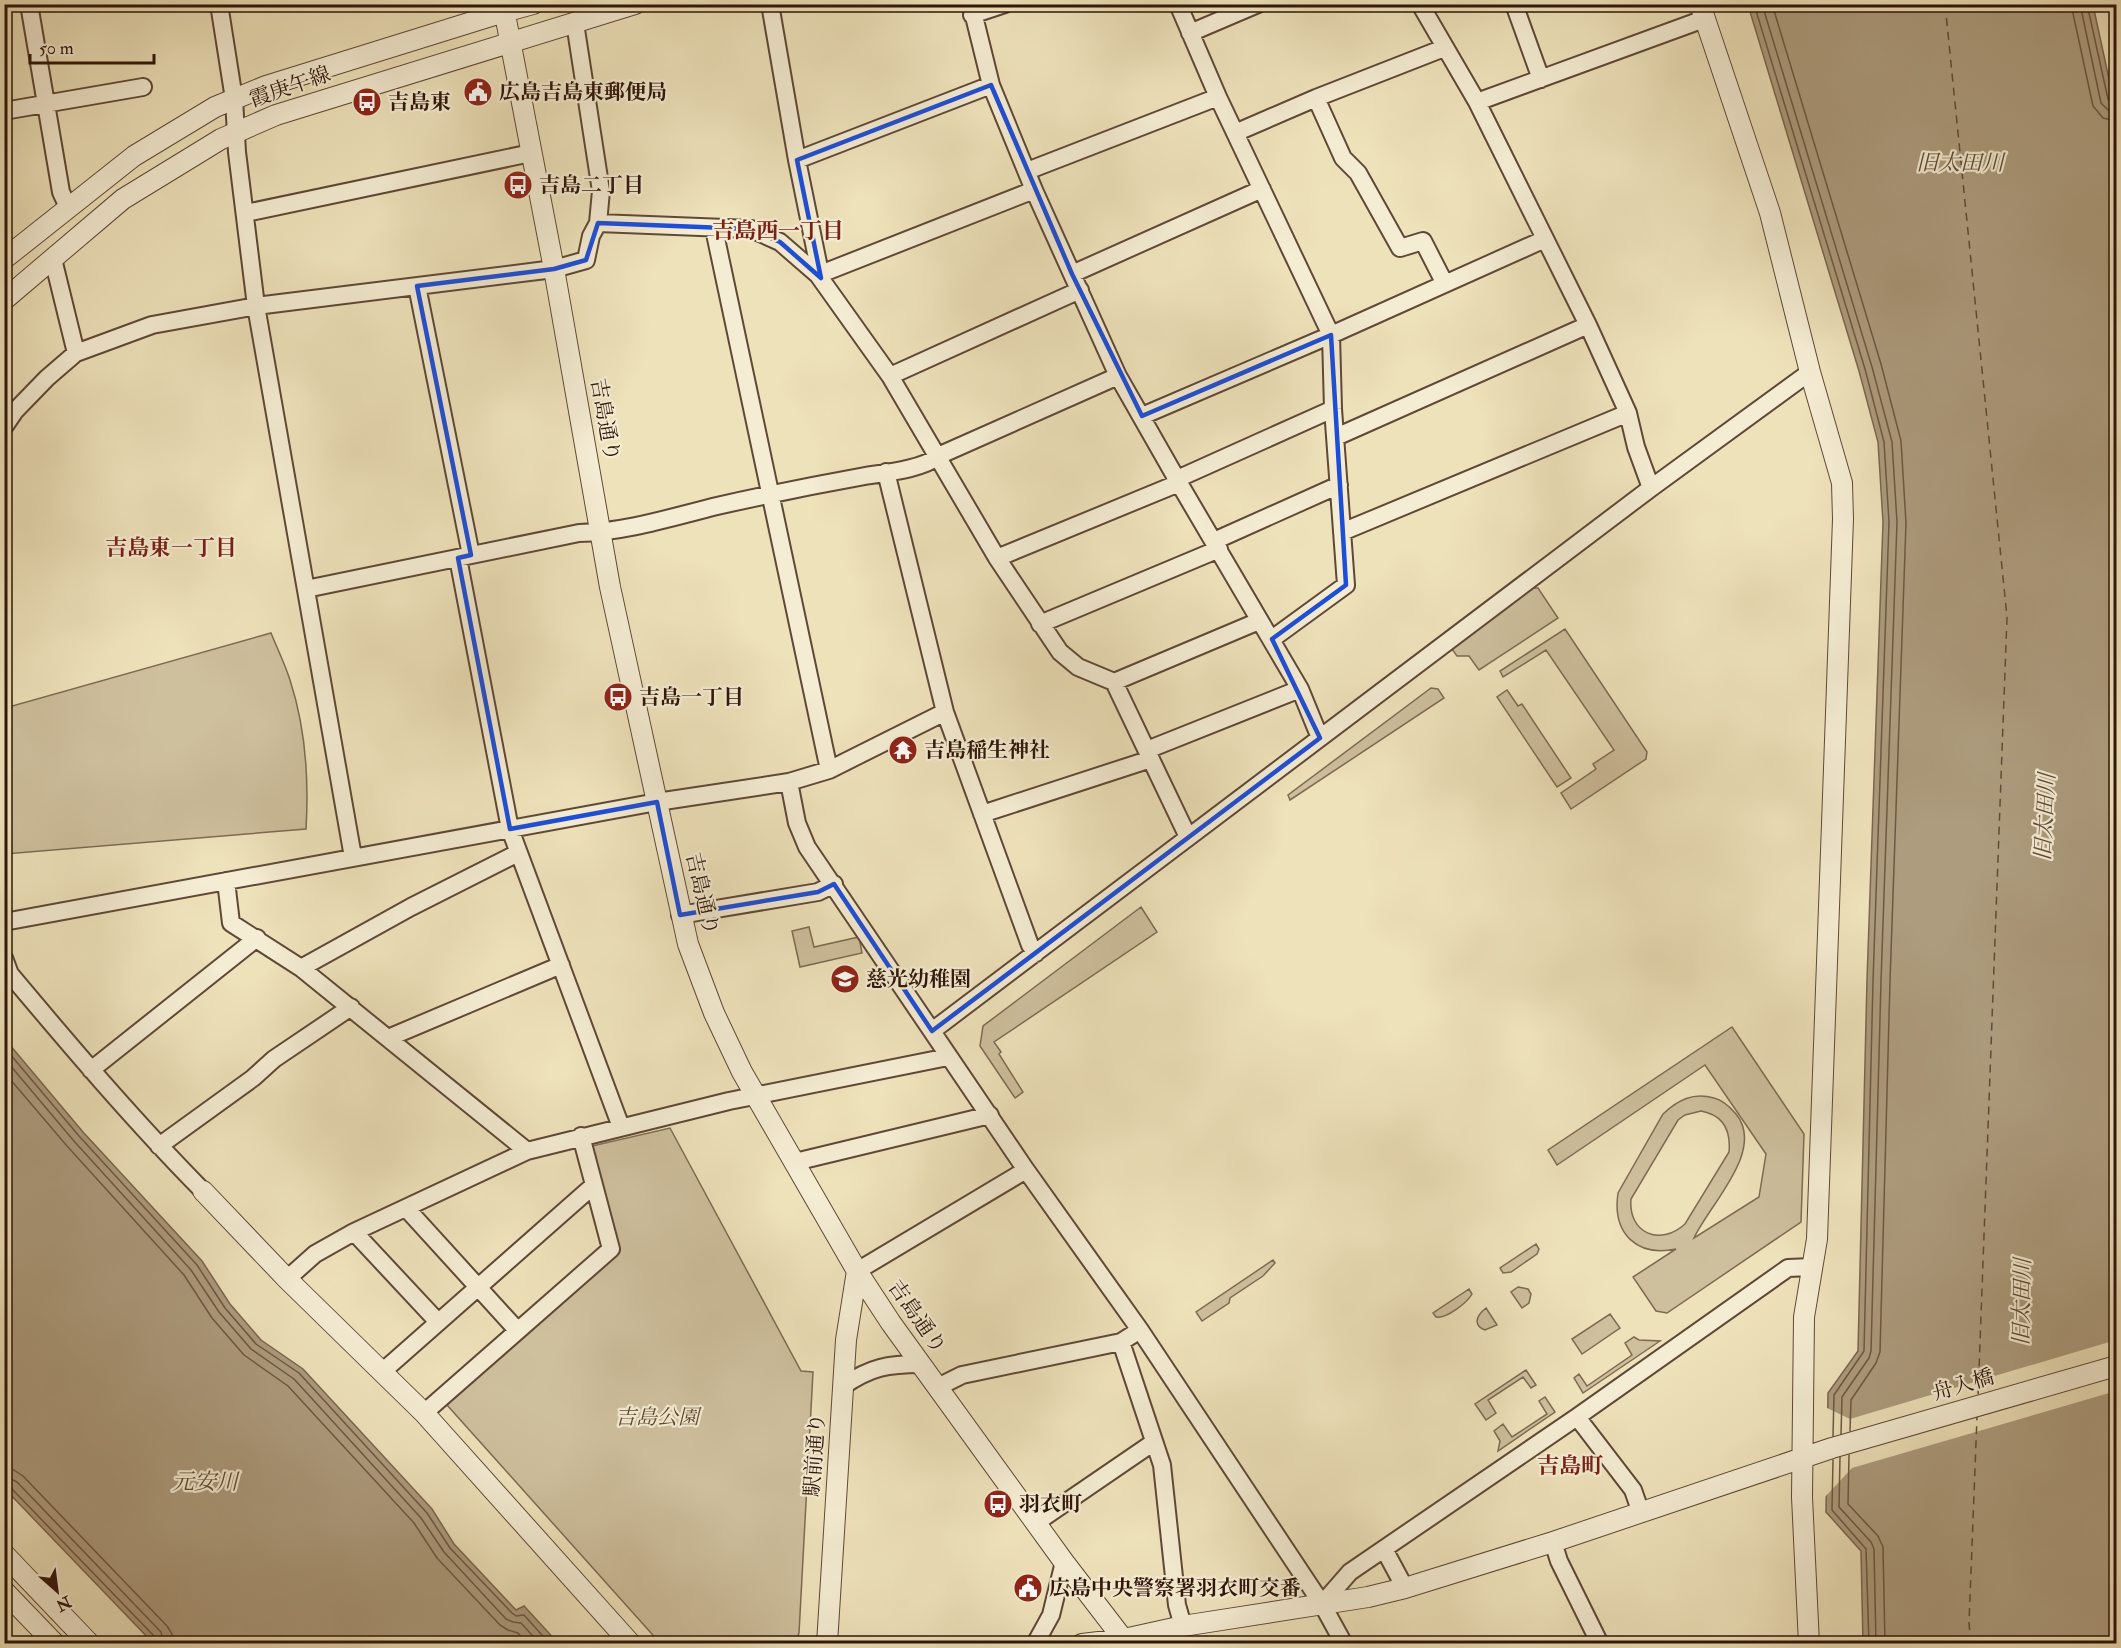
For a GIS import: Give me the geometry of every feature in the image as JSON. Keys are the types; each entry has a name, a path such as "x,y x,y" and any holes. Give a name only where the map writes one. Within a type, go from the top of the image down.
{"street":[{"path":"29,4 61,192 68,207"},
{"path":"219,4 234,99 256,306 352,857"},
{"path":"4,259 134,156 215,107 266,86 504,8 533,4"},
{"name":"霞庚午線","path":"4,300 123,199 236,132 276,114 635,4"},
{"path":"770,4 797,160 818,263 818,275"},
{"path":"1005,4 972,10 991,85 1034,190 1119,376 1300,689 1320,738"},
{"path":"1178,4 1218,97 1331,335 1333,409 1346,585 1272,639"},
{"path":"1190,33 1258,4"},
{"path":"1420,4 1477,102 1587,325 1628,413 1636,447 1652,488"},
{"path":"1514,4 1542,79"},
{"name":"吉島通り","path":"504,8 554,268 610,587 680,915 688,944 714,1013 742,1072 857,1271 921,1365 1125,1641"},
{"path":"1477,102 1542,79 1702,12 1770,213 1810,372 1842,483 1843,519 1817,1239 1803,1317 1802,1497 1809,1644"},
{"path":"4,428 15,411 76,353 152,325 256,306 554,268 586,260 591,236 598,224 601,191 575,23"},
{"path":"1235,133 1316,98 1444,48"},
{"path":"797,160 991,85"},
{"path":"4,111 143,87"},
{"path":"1027,171 1218,97"},
{"path":"1316,98 1343,158 1358,173 1401,248 1424,241 1445,284"},
{"path":"246,213 531,153"},
{"path":"1072,274 1262,189"},
{"path":"818,275 1034,190"},
{"path":"598,224 751,229 780,242 818,275 890,376 997,558 1060,652 1077,667 1114,682 1188,837"},
{"path":"714,229 829,770"},
{"path":"1142,416 1331,335 1545,239"},
{"path":"53,259 76,353"},
{"path":"417,286 510,829 621,1127"},
{"path":"890,376 1080,290"},
{"path":"1336,438 1587,325"},
{"path":"933,1031 1652,488 1810,372"},
{"path":"306,589 579,533 601,532 771,493 932,462 938,456 1119,376"},
{"path":"997,558 1178,481 1333,409"},
{"path":"1342,532 1628,413"},
{"path":"886,472 945,711 1030,945 1036,953"},
{"path":"1040,624 1217,545 1339,485"},
{"path":"1114,682 1259,621"},
{"path":"982,814 1149,754 1300,689"},
{"path":"4,922 657,802 789,782 829,770 945,711"},
{"path":"789,782 797,823 807,847 933,1031 948,1057 1140,1330 1322,1604 1344,1644"},
{"path":"301,968 411,907 518,853"},
{"path":"225,881 231,923 301,968 528,1151"},
{"path":"680,915 818,892 834,884"},
{"path":"91,1070 257,938"},
{"path":"4,958 10,974 159,1146 287,1279 424,1413 631,1644"},
{"path":"388,1038 561,965"},
{"path":"159,1146 253,1078 274,1059 351,1008"},
{"path":"287,1279 315,1254 354,1232 528,1151 756,1096 948,1057"},
{"path":"795,1162 990,1115"},
{"path":"424,1413 610,1249 581,1137"},
{"path":"857,1271 1026,1170"},
{"path":"382,1372 594,1185"},
{"path":"406,1208 517,1330"},
{"path":"354,1232 438,1322"},
{"path":"1322,1604 1350,1572 1578,1417 1788,1268 1812,1267"},
{"name":"駅前通り","path":"827,1644 846,1340 857,1271"},
{"path":"938,1387 962,1375 1121,1342 1140,1330"},
{"path":"1121,1342 1162,1465 1177,1605 1182,1626"},
{"path":"843,1386 862,1373 874,1369 894,1364 921,1365"},
{"name":"舟入橋","path":"1082,1644 1125,1641 1182,1626 1368,1597 1405,1588 1553,1542 1824,1452 2116,1366"},
{"path":"1578,1417 1633,1490 1641,1513"},
{"path":"1037,1522 1154,1442"},
{"path":"1553,1542 1559,1561 1598,1643"},
{"path":"1384,1550 1405,1588"},
{"path":"4,1554 90,1644"},
{"path":"1035,1644 1051,1615 1065,1562"},
{"path":"4,1591 55,1644"}],"highlighted area":[{"path":"991,85 1072,274 1142,416 1331,335 1346,585 1272,639 1320,738 932,1031 834,884 818,892 680,915 657,802 510,829 458,558 471,555 417,286 554,269 586,260 598,223 751,229 780,242 821,278 797,160"}],"green space":[{"path":"1532,588 1538,588 1558,618 1479,670 1469,656 1457,656 1452,649"},
{"path":"1565,629 1647,752 1646,759 1571,809 1561,793 1596,769 1593,764 1614,750 1546,650 1503,677 1500,671"},
{"path":"271,633 288,674 300,717 306,773 306,829 5,854 5,708"},
{"path":"1431,688 1438,689 1444,698 1290,800 1288,795"},
{"path":"1507,690 1518,706 1522,704 1571,778 1557,787 1497,697"},
{"path":"1141,907 1157,932 994,1042 1023,1092 1015,1098 980,1046 983,1026"},
{"path":"809,927 814,947 859,937 862,953 800,967 792,931"},
{"path":"1732,1027 1804,1134 1801,1222 1667,1313 1656,1311 1633,1277 1676,1249 1662,1251 1639,1246 1623,1231 1617,1208 1618,1193 1663,1114 1686,1098 1706,1096 1720,1100 1729,1106 1743,1128 1744,1144 1740,1160 1694,1238 1759,1197 1766,1154 1705,1065 1557,1165 1548,1150","holes":["1701,1111 1720,1120 1727,1130 1729,1152 1685,1224 1666,1235 1648,1233 1640,1228 1635,1220 1631,1211 1631,1199 1678,1120 1685,1115"]},
{"name":"吉島公園","path":"670,1128 801,1371 813,1372 799,1633 795,1643 660,1643 447,1405 617,1253 592,1146"},
{"path":"1536,1244 1539,1249 1537,1254 1511,1272 1503,1273 1500,1268"},
{"path":"1273,1260 1275,1263 1263,1276 1230,1298 1229,1303 1202,1321 1196,1312"},
{"path":"1518,1287 1528,1289 1531,1294 1529,1303 1522,1308 1511,1292"},
{"path":"1469,1289 1472,1294 1461,1306 1445,1316 1436,1317 1433,1313"},
{"path":"1486,1308 1497,1325 1485,1330 1478,1325 1477,1320"},
{"path":"1610,1314 1620,1328 1582,1354 1572,1339"},
{"path":"1634,1337 1639,1340 1660,1341 1583,1393 1574,1378 1579,1374 1587,1386 1632,1355 1625,1343"},
{"path":"1526,1370 1536,1385 1531,1388 1523,1377 1488,1400 1496,1413 1486,1420 1475,1404"},
{"path":"1545,1397 1555,1412 1498,1451 1500,1441 1494,1431 1503,1424 1512,1437 1547,1414 1539,1401"}],"water":[{"name":"旧太田川","path":"1748,5 2093,5 2116,111 2116,1643 1863,1643 1861,1551 1826,1512 1828,1393 1858,1351 1867,980 1883,522 1878,442 1859,371"},
{"name":"元安川","path":"4,1038 83,1132 202,1261 230,1304 261,1340 303,1369 432,1509 454,1544 516,1610 524,1606 558,1643 153,1643 5,1489"}],"pier":[{"path":"2116,1340 2116,1391 1852,1468 1824,1498 1825,1407 1850,1419"}],"ferry route":[{"path":"1945,4 2007,617 1978,1397"},
{"path":"1971,1644 1969,1623 1977,1417"}],"place":[{"name":"広島吉島東郵便局","path":"478,92"},
{"name":"吉島東","path":"367,102"},
{"name":"吉島二丁目","path":"518,185"},
{"name":"吉島一丁目","path":"618,697"},
{"name":"吉島稲生神社","path":"903,750"},
{"name":"慈光幼稚園","path":"845,979"},
{"name":"羽衣町","path":"998,1504"},
{"name":"広島中央警察署羽衣町交番","path":"1028,1588"}],"district":[{"name":"吉島西一丁目","path":"778,231"},
{"name":"吉島東一丁目","path":"171,548"},
{"name":"吉島町","path":"1570,1466"}]}
